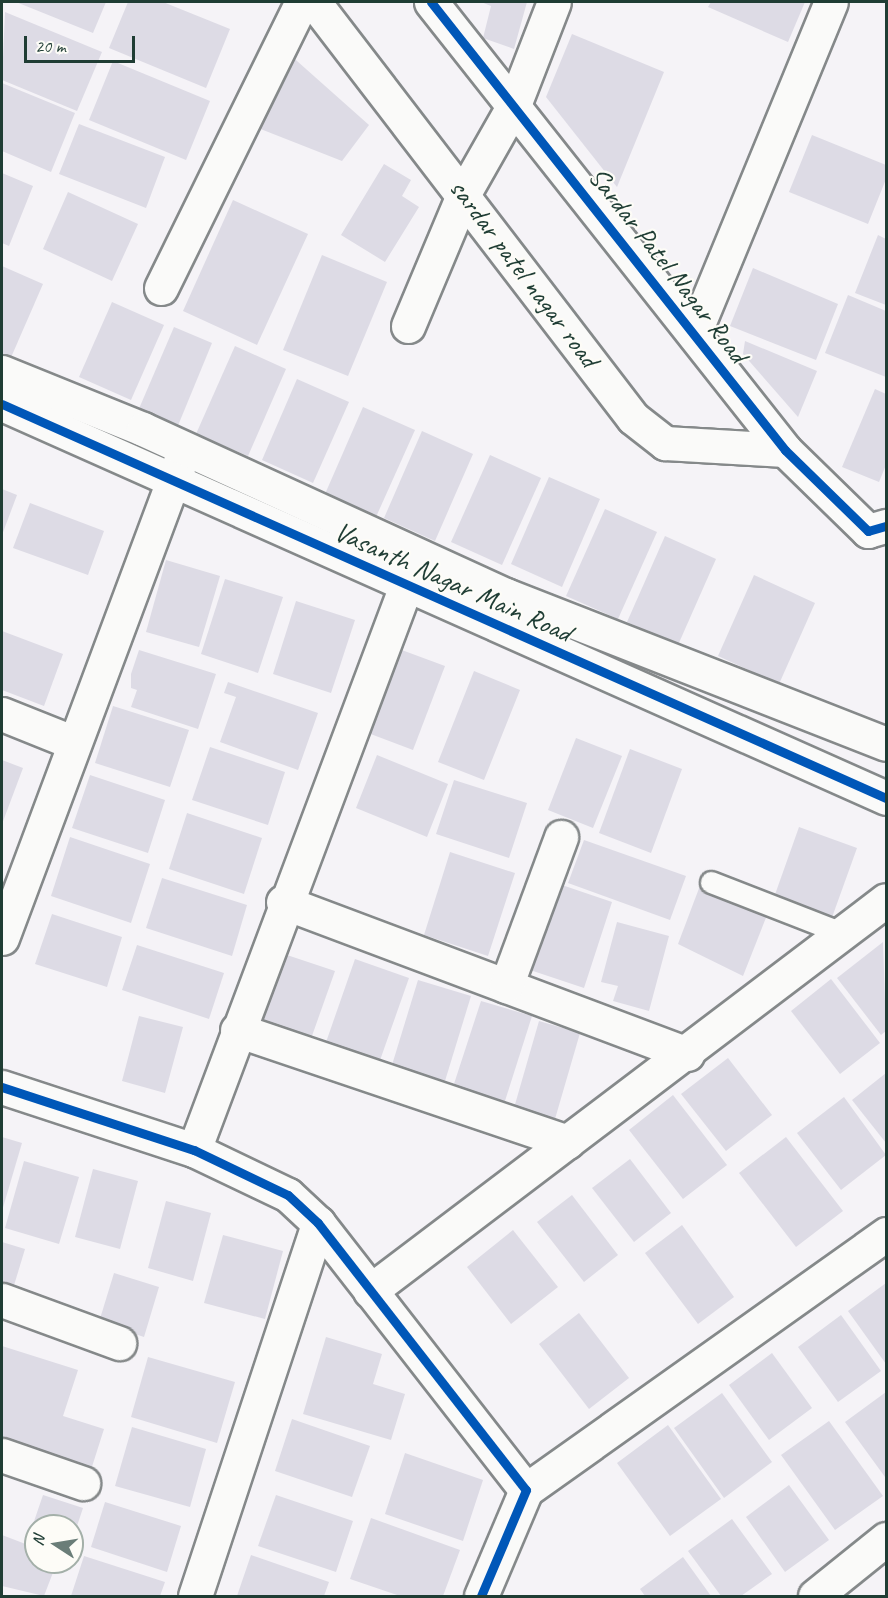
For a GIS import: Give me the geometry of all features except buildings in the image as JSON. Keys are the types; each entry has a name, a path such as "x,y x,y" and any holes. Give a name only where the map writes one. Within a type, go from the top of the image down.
{"street":[{"path":"161,288 302,2"},
{"name":"sardar patel nagar road","path":"314,2 464,193 633,418 665,443 785,450"},
{"name":"Sardar Patel Nagar Road","path":"431,2 785,450 868,531 886,526"},
{"path":"408,326 464,193 514,105 554,2"},
{"path":"694,334 831,2"},
{"name":"Vasanth Nagar Main Road","path":"2,372 179,463 404,585 886,798"},
{"name":"Vasanth Nagar Main Road","path":"2,404 179,463 418,555 506,596 886,744"},
{"path":"2,938 72,742 179,463"},
{"path":"194,1150 283,902 404,585 418,555"},
{"path":"2,714 72,742"},
{"path":"506,986 561,837"},
{"path":"370,1291 687,1054 886,900"},
{"path":"283,902 687,1054"},
{"path":"237,1030 568,1142"},
{"path":"2,1087 194,1150 288,1195 318,1223 526,1490"},
{"path":"195,1596 318,1223"},
{"path":"481,1596 526,1490 886,1234"},
{"path":"2,1300 119,1342"},
{"path":"2,1455 83,1483"},
{"path":"815,1596 881,1554"}],"lane":[{"path":"711,882 842,933"}],"cycle path":[{"path":"431,2 785,450 868,531 886,526"},
{"path":"2,404 886,798"},
{"path":"2,1087 194,1150 288,1195 318,1223 526,1490 481,1596"}]}
